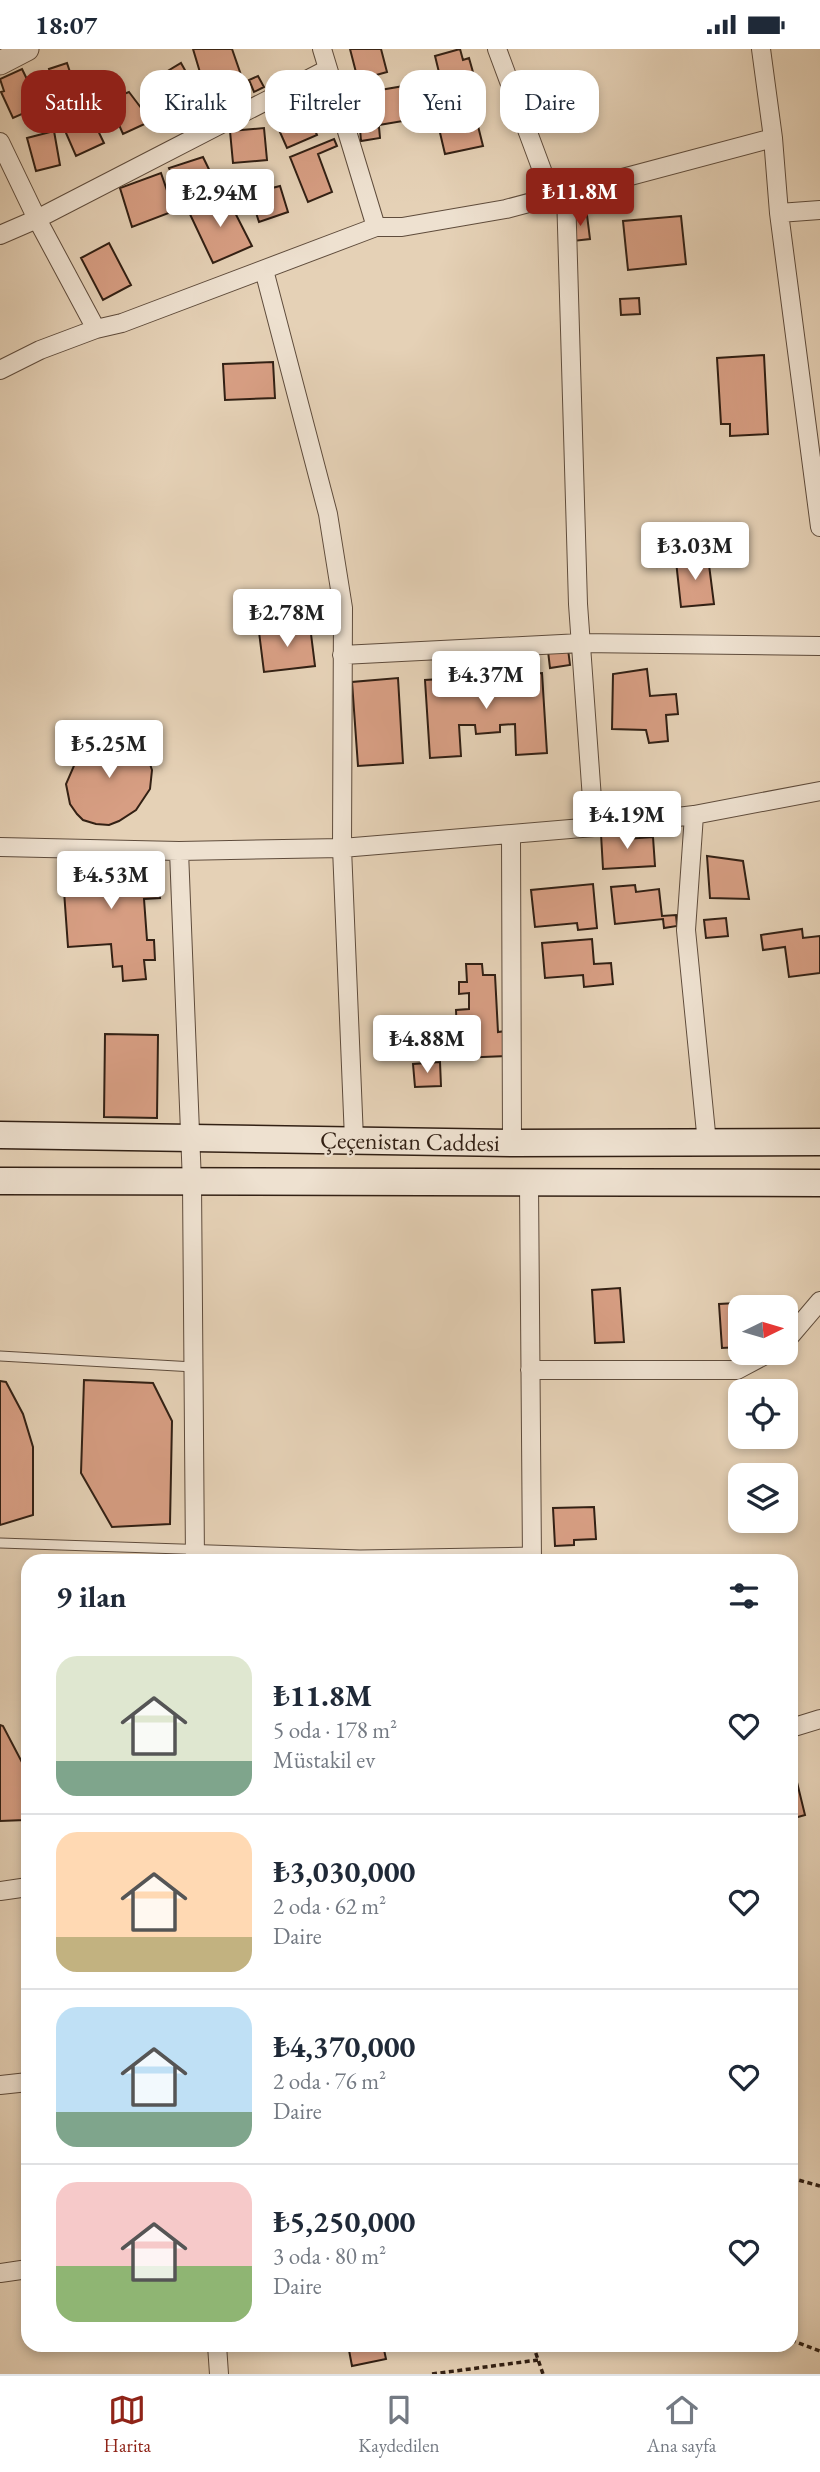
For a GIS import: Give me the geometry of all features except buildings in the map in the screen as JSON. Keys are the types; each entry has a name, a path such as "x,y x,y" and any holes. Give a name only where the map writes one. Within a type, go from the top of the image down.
{"main road":[{"name":"Çeçenistan Caddesi","path":"0,1135 512,1143 820,1142"},
{"name":"Çeçenistan Caddesi","path":"0,1181 820,1183"}],"street":[{"path":"0,63 27,49"},
{"path":"322,49 376,227"},
{"path":"497,49 559,195 581,643 594,827"},
{"path":"761,49 773,138 779,213 816,473 820,527"},
{"path":"0,235 37,219 328,69"},
{"path":"0,370 40,350 96,329 122,323 376,227 402,227 506,209 773,138"},
{"path":"0,142 37,219 96,329"},
{"path":"779,213 820,209"},
{"path":"264,270 328,514 343,608 342,848 355,1139"},
{"path":"342,655 581,643 820,646"},
{"path":"0,847 179,852 342,848 594,827 694,814 820,791"},
{"path":"694,814 686,930 707,1143"},
{"path":"510,835 512,1143"},
{"path":"179,852 192,1183 195,1554"},
{"path":"529,1184 532,1554"},
{"path":"798,1327 820,1301"},
{"path":"530,1370 737,1370 746,1365"},
{"path":"798,1726 820,1719"},
{"path":"0,1891 21,1888"},
{"path":"0,2085 21,2083"},
{"path":"0,2273 21,2270"},
{"path":"217,2352 219,2374"}],"lane":[{"path":"0,1356 194,1367"},
{"path":"0,1543 179,1554"}],"path":[{"path":"798,2180 820,2186"},
{"path":"798,2343 820,2351"},
{"path":"535,2352 543,2374"},
{"path":"432,2374 538,2360"}]}
